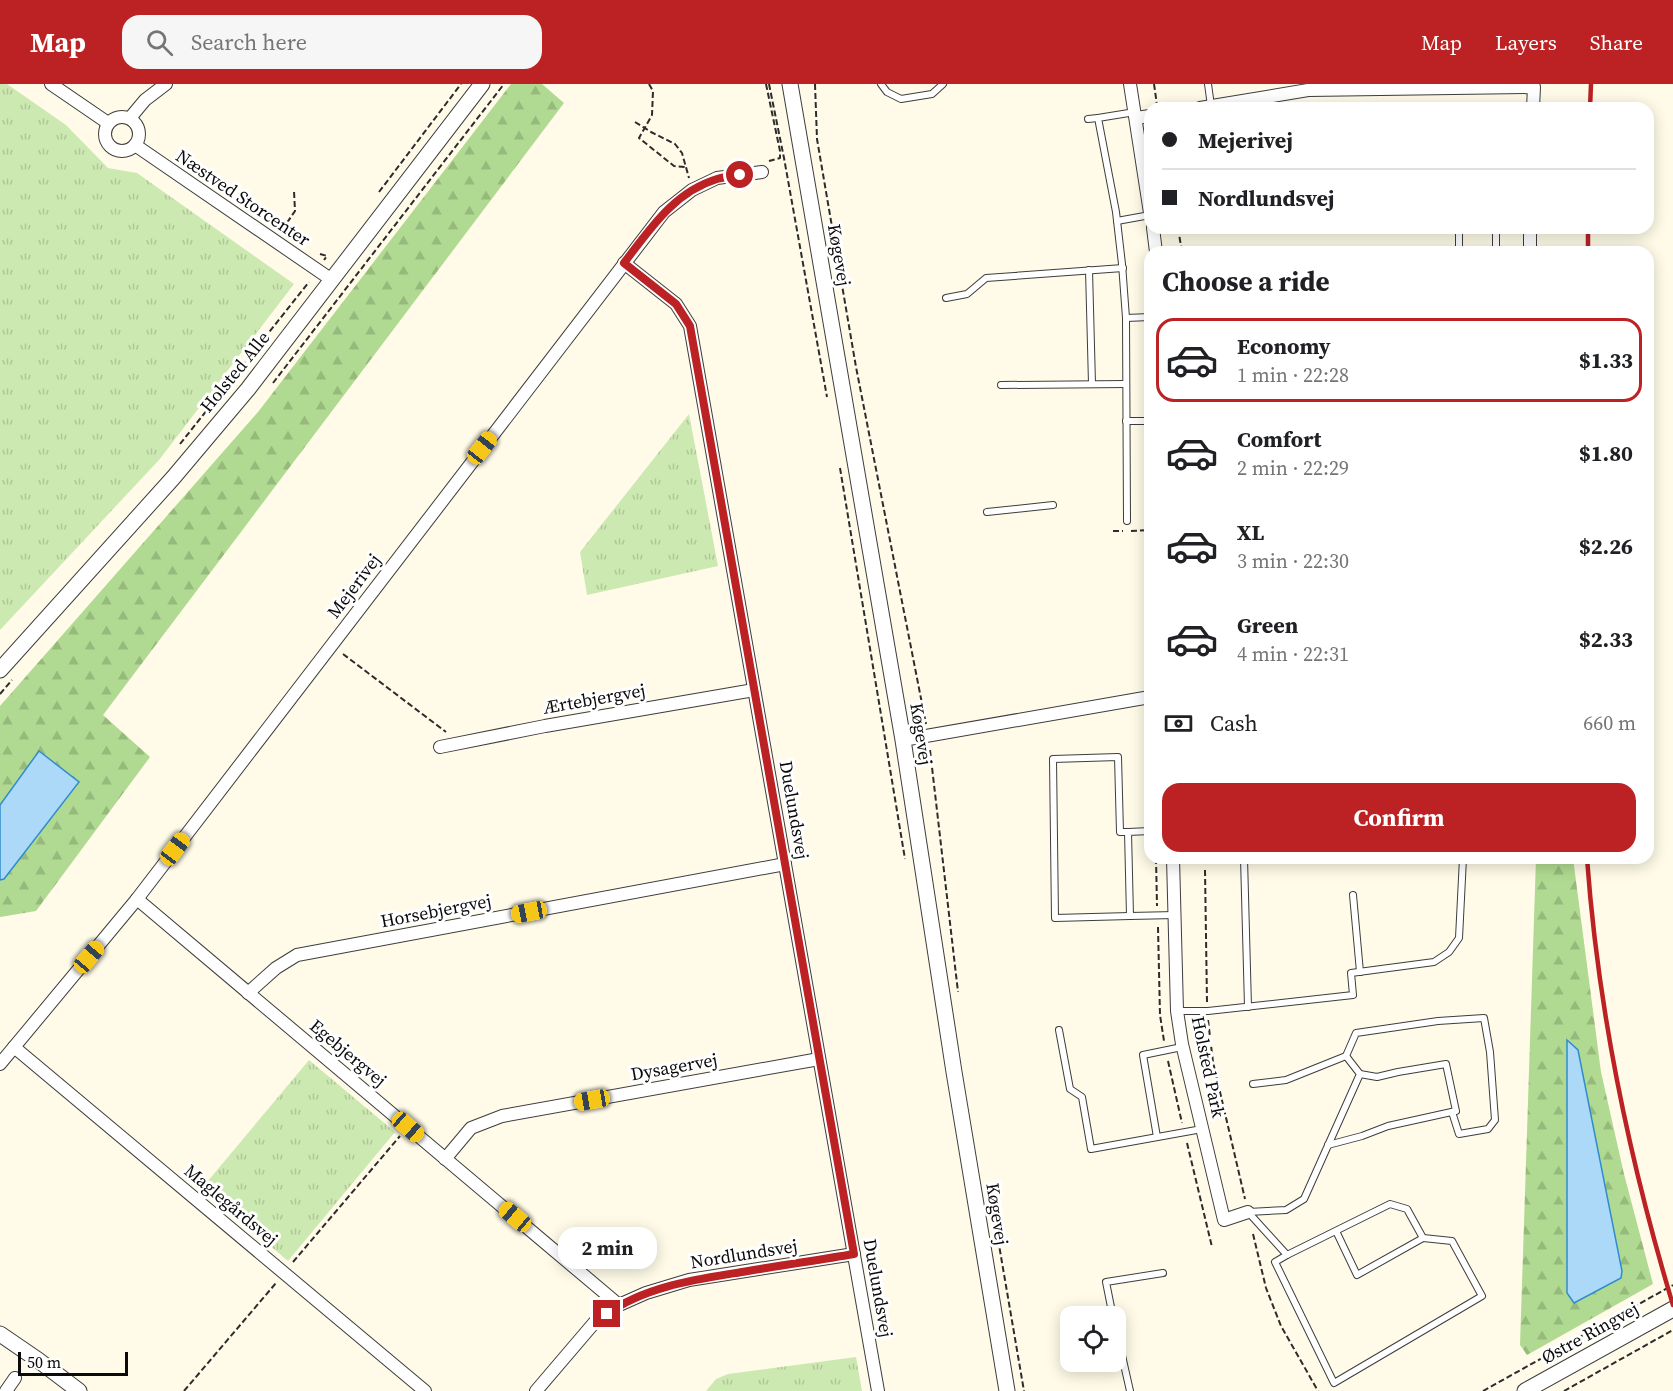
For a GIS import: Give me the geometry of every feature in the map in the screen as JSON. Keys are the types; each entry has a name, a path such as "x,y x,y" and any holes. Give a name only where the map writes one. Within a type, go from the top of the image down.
{"street":[{"path":"51,84 108,123"},
{"path":"130,118 145,100 166,84"},
{"name":"Holsted Alle","path":"0,670 173,478 248,389 482,84"},
{"name":"Køgevej","path":"790,84 903,741 943,1005 1007,1391"},
{"path":"1130,84 1144,172"},
{"path":"1269,102 1308,90 1427,86 1534,87 1533,102"},
{"path":"1136,115 1144,116"},
{"path":"118,117 130,118 139,131 135,145 124,151 113,149 108,145 104,134 108,123 118,117"},
{"name":"Næstved Storcenter","path":"135,145 332,280"},
{"name":"Mejerivej","path":"0,1064 137,899 664,212 692,190 717,178 762,172"},
{"name":"Duelundsvej","path":"624,263 676,304 690,326 878,1391"},
{"name":"Ærtebjergvej","path":"440,747 545,726 754,690"},
{"path":"903,741 1144,699"},
{"name":"Horsebjergvej","path":"248,993 276,968 297,955 785,864"},
{"name":"Holsted Park","path":"1173,864 1177,1011 1183,1046 1224,1220 1248,1212"},
{"name":"Egebjergvej","path":"137,899 619,1305"},
{"name":"Maglegårdsvej","path":"14,1047 425,1391"},
{"name":"Dysagervej","path":"445,1159 471,1128 502,1116 819,1059"},
{"name":"Nordlundsvej","path":"536,1391 594,1323 619,1305 646,1293 689,1280 854,1254"},
{"name":"Østre Ringvej","path":"1525,1391 1673,1309"},
{"path":"0,1334 79,1391"},
{"path":"6,1391 15,1378"}],"lane":[{"path":"882,84 887,92 901,99 932,94 943,84"},
{"path":"1206,102 1208,84"},
{"path":"1088,119 1136,115"},
{"path":"1098,118 1117,221 1123,268 1126,318 1127,521"},
{"path":"1117,221 1144,215"},
{"path":"946,298 967,294 986,278 1123,268"},
{"path":"1089,270 1092,384"},
{"path":"1126,318 1144,317"},
{"path":"1001,385 1126,384"},
{"path":"1126,422 1144,421"},
{"path":"987,512 1053,505"},
{"path":"1144,831 1120,832 1118,757 1053,759 1055,918 1175,915"},
{"path":"1128,832 1131,916"},
{"path":"1244,864 1248,1007"},
{"path":"1177,1011 1208,1011 1353,996 1351,973 1434,963 1449,952 1460,939 1463,864"},
{"path":"1353,895 1360,972"},
{"path":"1253,1084 1286,1080 1346,1056 1356,1033 1438,1021 1484,1018 1490,1052 1495,1120 1488,1129 1459,1134 1452,1112"},
{"path":"1059,1030 1070,1089 1082,1097 1091,1149 1203,1129"},
{"path":"1157,1137 1143,1055 1183,1046"},
{"path":"1328,1146 1388,1126 1456,1111 1446,1064 1377,1077 1360,1074 1346,1056"},
{"path":"1248,1212 1286,1210 1304,1199 1360,1074"},
{"path":"1336,1231 1357,1275 1423,1238 1452,1241 1482,1296 1334,1383 1275,1262 1287,1255 1390,1204 1407,1209 1423,1238"},
{"path":"1248,1212 1287,1255"},
{"path":"1111,1306 1106,1282 1163,1273"},
{"path":"1126,1372 1130,1391"}],"path":[{"path":"373,200 460,84"},
{"path":"649,84 653,91 653,109 650,120 639,136 641,141 674,166 686,167"},
{"path":"762,172 764,163 778,159 780,156 767,84"},
{"path":"767,84 784,158 828,397"},
{"path":"1154,84 1156,102"},
{"path":"635,122 675,144 682,153 692,190"},
{"path":"283,235 282,228 295,211 294,191"},
{"path":"177,448 328,256 313,253"},
{"path":"839,466 905,859"},
{"path":"332,645 460,743"},
{"path":"1205,864 1208,1011 1213,1062 1266,1288 1281,1326 1318,1391"},
{"path":"184,1391 408,1127"},
{"path":"1483,1391 1673,1285"},
{"path":"1564,1391 1673,1330"}],"green space":[{"path":"0,84 7,84 66,125 108,168 137,173 294,284 159,460 0,630"},
{"path":"511,84 542,84 564,103 103,715 150,757 36,911 0,917 0,706 258,412"},
{"path":"689,414 718,566 587,595 580,552"},
{"path":"1536,864 1574,864 1601,1072 1624,1174 1653,1284 1527,1355 1520,1345"},
{"path":"309,1060 395,1132 288,1261 202,1188"},
{"path":"856,1357 862,1391 706,1391 716,1379 728,1374"}],"water":[{"path":"39,751 79,782 4,879 0,880 0,805"},
{"path":"1567,1040 1578,1050 1622,1271 1621,1278 1574,1303 1567,1293"}],"railway":[{"path":"1590,102 1591,84"},
{"path":"1588,234 1588,246"},
{"path":"1588,864 1607,1028 1629,1139 1673,1305"}],"route":[{"path":"607,1314 619,1305 646,1293 689,1280 854,1254 690,326 676,304 624,263 664,212 679,198 717,178 740,175"}]}
